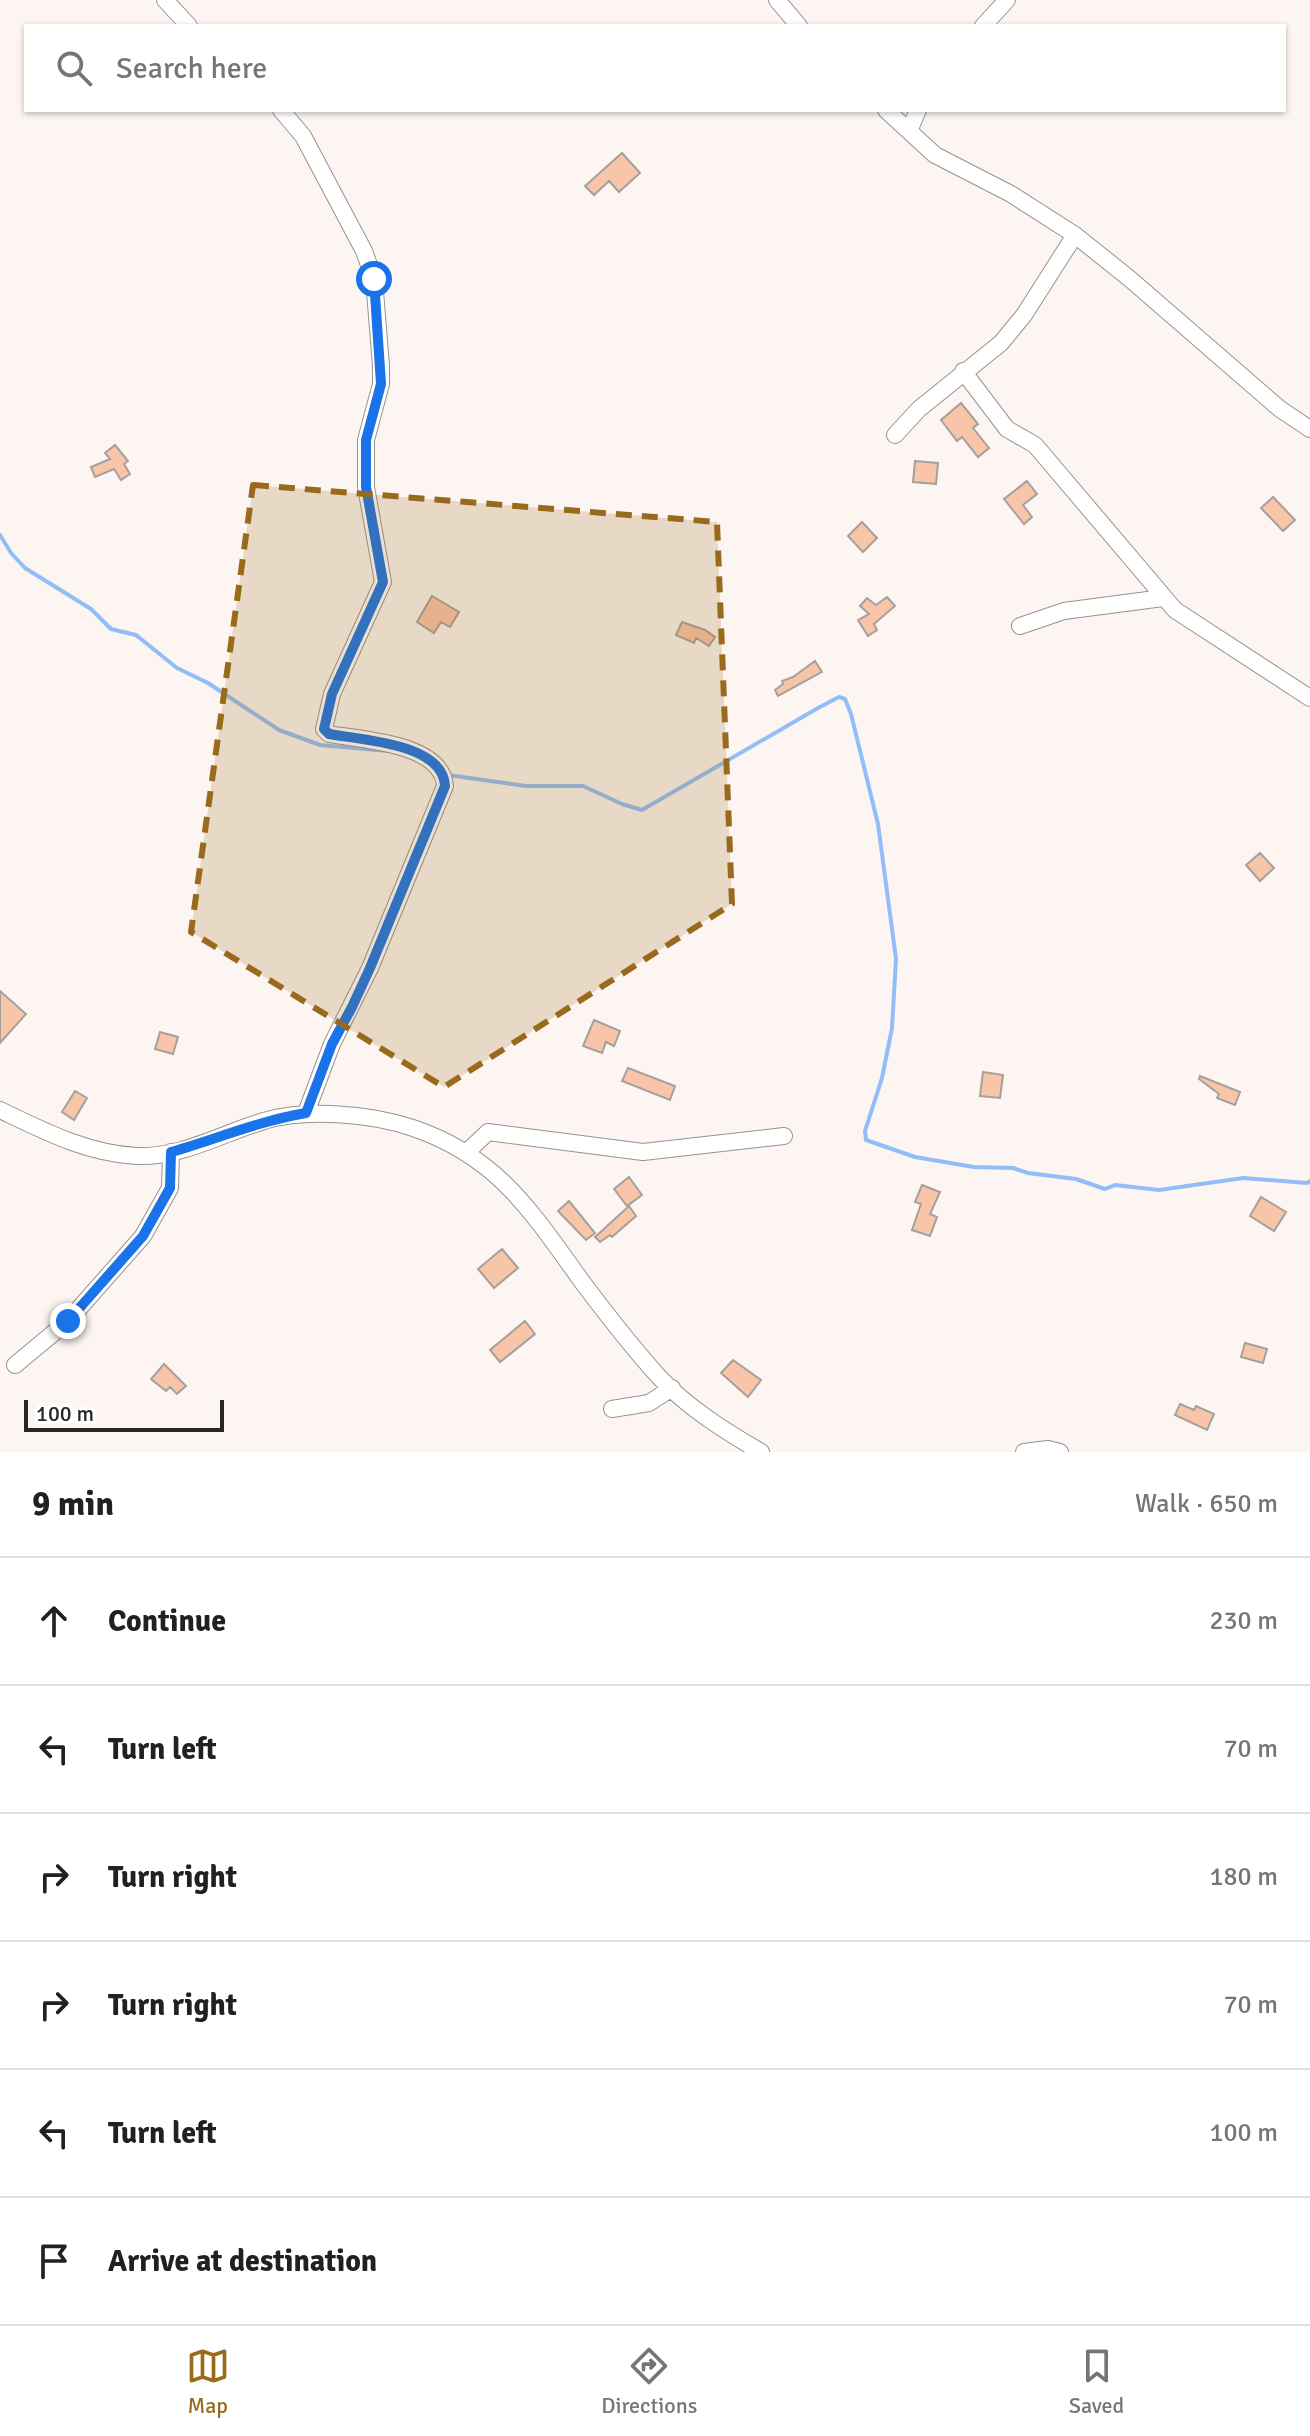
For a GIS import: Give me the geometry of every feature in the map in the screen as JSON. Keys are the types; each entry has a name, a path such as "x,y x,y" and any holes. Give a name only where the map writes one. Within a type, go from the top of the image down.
{"street":[{"path":"165,0 187,24"},
{"path":"777,0 797,24"},
{"path":"985,24 1007,0"},
{"path":"283,112 303,136 364,251 374,279 381,366 381,384 366,440 366,487 383,582 332,694 324,729 329,734 408,749 439,767 444,774 445,786 370,968 332,1044 306,1113"},
{"path":"888,112 935,155 1011,194 1075,235 1280,409 1310,429"},
{"path":"909,131 917,112"},
{"path":"895,435 919,409 1001,343 1075,235"},
{"path":"963,371 1007,429 1035,445 1175,610 1310,698"},
{"path":"1020,626 1064,611 1163,598"},
{"path":"0,1110 57,1138 95,1150 138,1156 171,1152 265,1120 306,1113 353,1116 412,1127 467,1152 508,1185 544,1227 626,1339 672,1388 721,1429 761,1452"},
{"path":"467,1152 488,1132 643,1152 784,1136"},
{"path":"15,1365 68,1321 143,1236 170,1188 171,1152"},
{"path":"612,1409 649,1403 672,1388"},
{"path":"1024,1452 1048,1449 1060,1452"}],"highlighted area":[{"path":"253,485 717,522 732,904 444,1087 191,932"}],"building":[{"path":"622,153 640,173 619,192 609,181 594,195 585,186"},
{"path":"961,403 978,424 973,428 989,448 978,457 962,437 957,441 941,420"},
{"path":"115,445 128,461 124,464 130,474 121,480 114,469 95,477 91,467 110,459 105,453"},
{"path":"915,461 938,463 936,484 913,482"},
{"path":"1027,481 1037,494 1023,505 1032,517 1024,524 1004,499"},
{"path":"1273,497 1295,520 1283,531 1261,508"},
{"path":"862,522 877,538 863,552 848,536"},
{"path":"432,596 459,612 450,627 441,622 434,633 417,622"},
{"path":"887,597 895,606 874,624 877,630 868,636 858,620 869,614 860,606 867,598 876,605"},
{"path":"682,622 715,637 709,646 696,638 694,643 676,635"},
{"path":"815,661 822,672 778,696 775,690 783,684 782,681"},
{"path":"1260,853 1274,868 1260,881 1246,865"},
{"path":"0,991 26,1014 0,1043"},
{"path":"594,1020 620,1031 614,1046 606,1042 602,1053 583,1046"},
{"path":"160,1032 178,1037 173,1054 155,1049"},
{"path":"628,1068 675,1086 670,1100 622,1081"},
{"path":"983,1072 1003,1075 1000,1098 980,1096"},
{"path":"1200,1076 1240,1092 1235,1105 1217,1098 1219,1094 1199,1079"},
{"path":"75,1091 87,1098 74,1120 62,1112"},
{"path":"629,1177 642,1195 627,1206 614,1189"},
{"path":"922,1185 940,1192 930,1214 937,1217 930,1236 912,1230 921,1204 915,1202"},
{"path":"1261,1197 1286,1212 1274,1231 1250,1216"},
{"path":"569,1201 595,1233 586,1240 558,1211"},
{"path":"629,1206 636,1216 612,1237 610,1235 600,1242 595,1237"},
{"path":"502,1249 518,1268 494,1288 478,1269"},
{"path":"525,1321 535,1334 500,1362 490,1350"},
{"path":"1245,1343 1267,1349 1263,1363 1241,1357"},
{"path":"733,1360 761,1380 748,1397 721,1373"},
{"path":"164,1364 186,1386 177,1394 170,1387 166,1391 151,1379"},
{"path":"1180,1404 1194,1410 1196,1406 1214,1414 1207,1430 1175,1415"}],"waterway":[{"path":"0,535 25,568 91,609 111,629 136,635 177,668 208,683 279,730 320,745 388,751"},
{"path":"448,775 526,786 583,786 642,810 818,708 839,697 845,699 878,824 896,959 892,1028 882,1078 865,1131 866,1140 915,1157 974,1167 1013,1168 1076,1179 1105,1189 1115,1185 1159,1190 1243,1178 1310,1181"}],"route":[{"path":"68,1321 143,1236 170,1188 171,1152 265,1120 306,1113 332,1044 370,968 445,786 444,774 439,767 408,749 329,734 324,729 332,694 383,582 366,487 366,440 381,384 374,279"}]}
